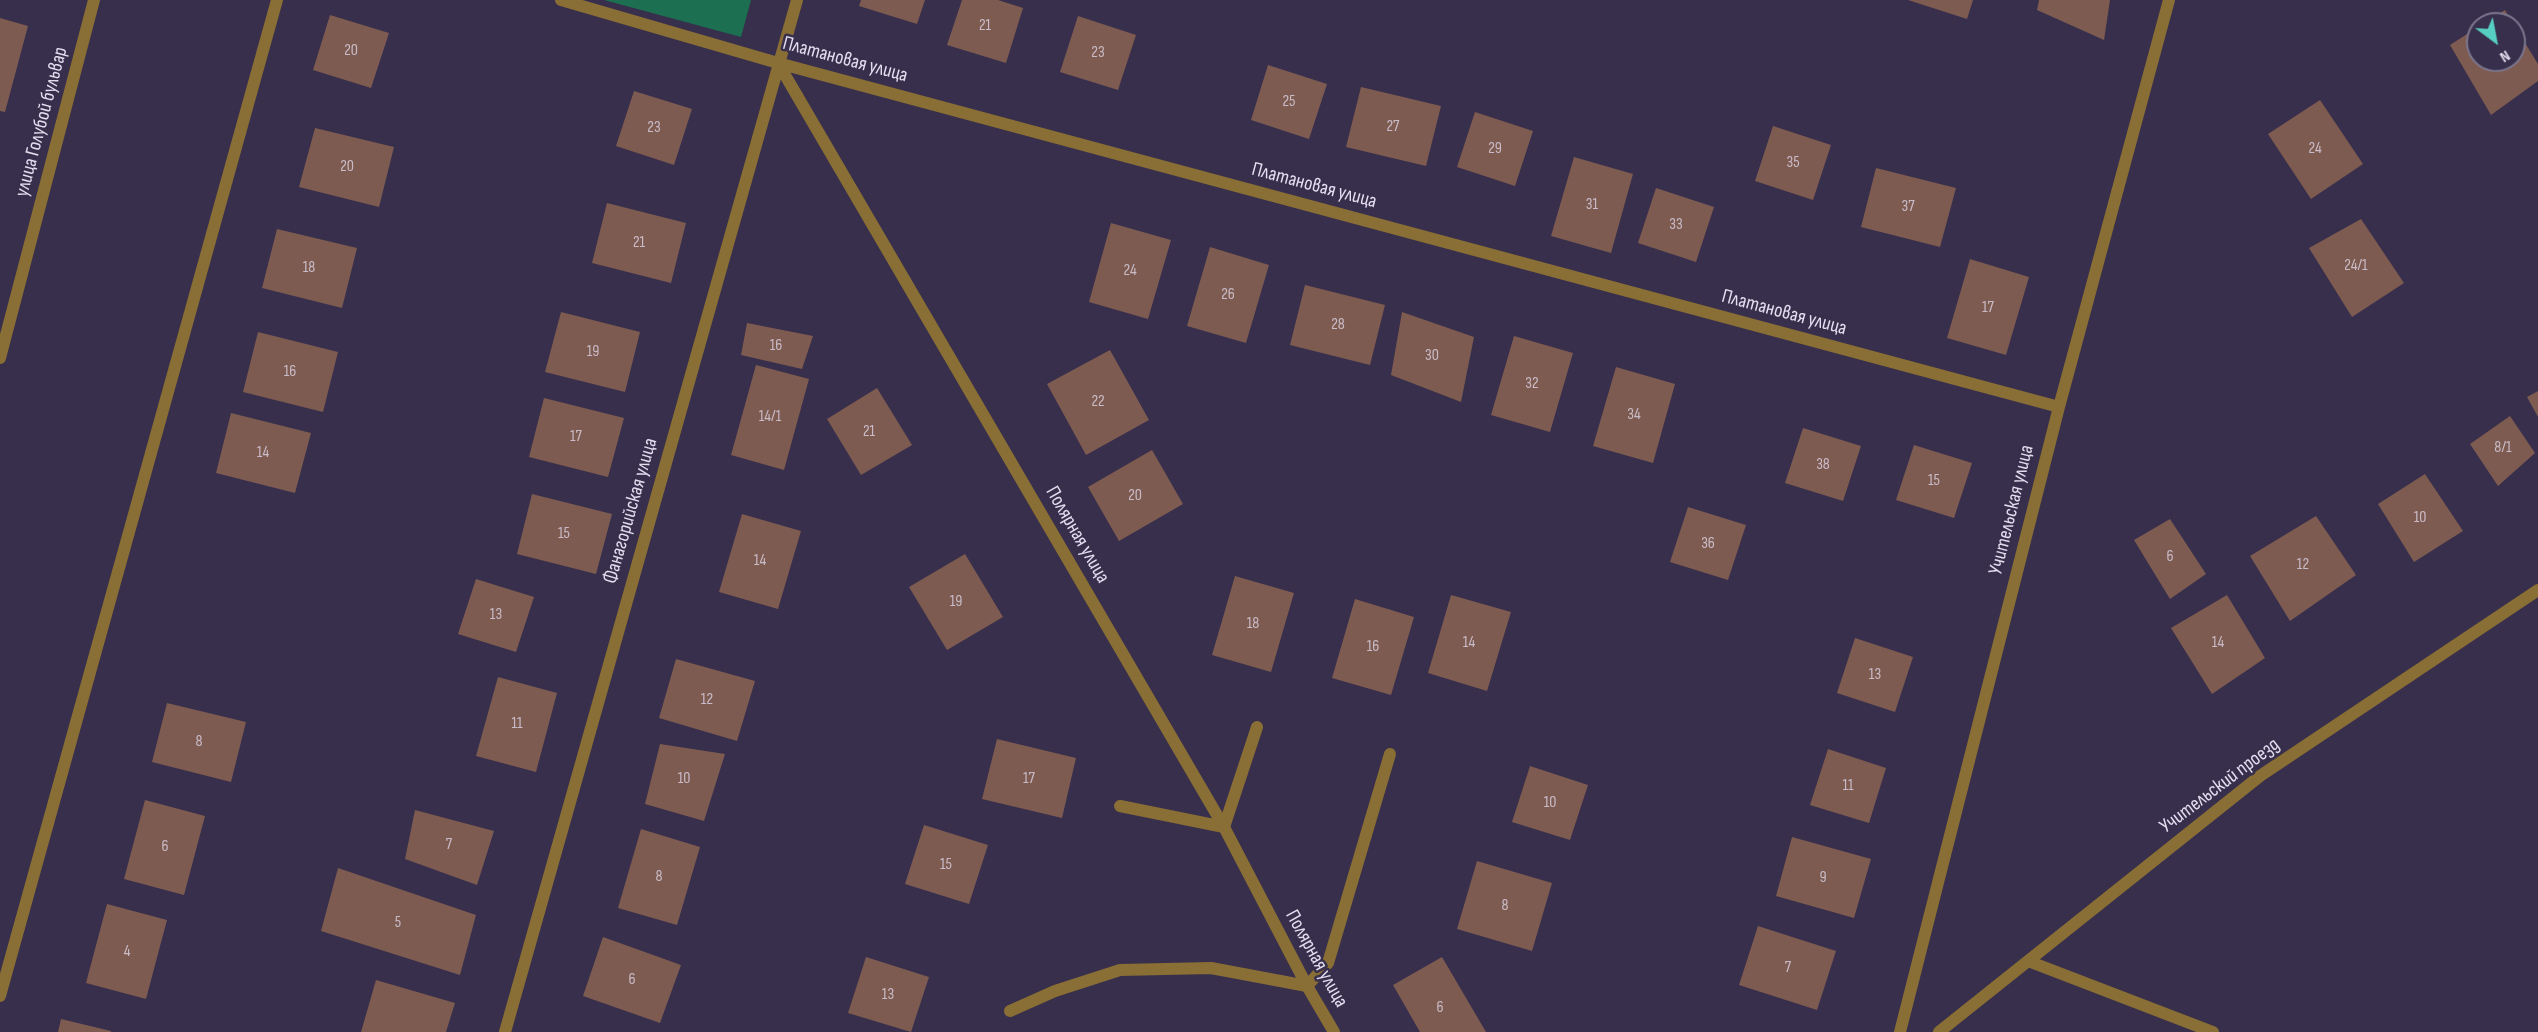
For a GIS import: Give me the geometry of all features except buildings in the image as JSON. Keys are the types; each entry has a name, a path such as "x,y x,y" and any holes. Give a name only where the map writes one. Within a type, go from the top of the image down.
{"street":[{"name":"улица Голубой бульвар","path":"0,358 94,0"},
{"path":"0,996 277,0"},
{"name":"Платановая улица","path":"561,0 778,63 2059,407"},
{"name":"Фанагорийская улица","path":"505,1032 797,0"},
{"name":"Учительская улица","path":"1900,1032 2059,407 2169,0"},
{"name":"Полярная улица","path":"778,63 1224,827 1307,987 1334,1032"},
{"name":"Учительский проезд","path":"1938,1032 2260,776 2538,590"},
{"path":"1120,806 1224,827 1257,727"},
{"path":"1010,1011 1055,991 1120,970 1211,968 1307,987 1328,963 1390,754"},
{"path":"2028,961 2213,1032"}],"green space":[{"path":"604,0 751,0 741,37"}]}
